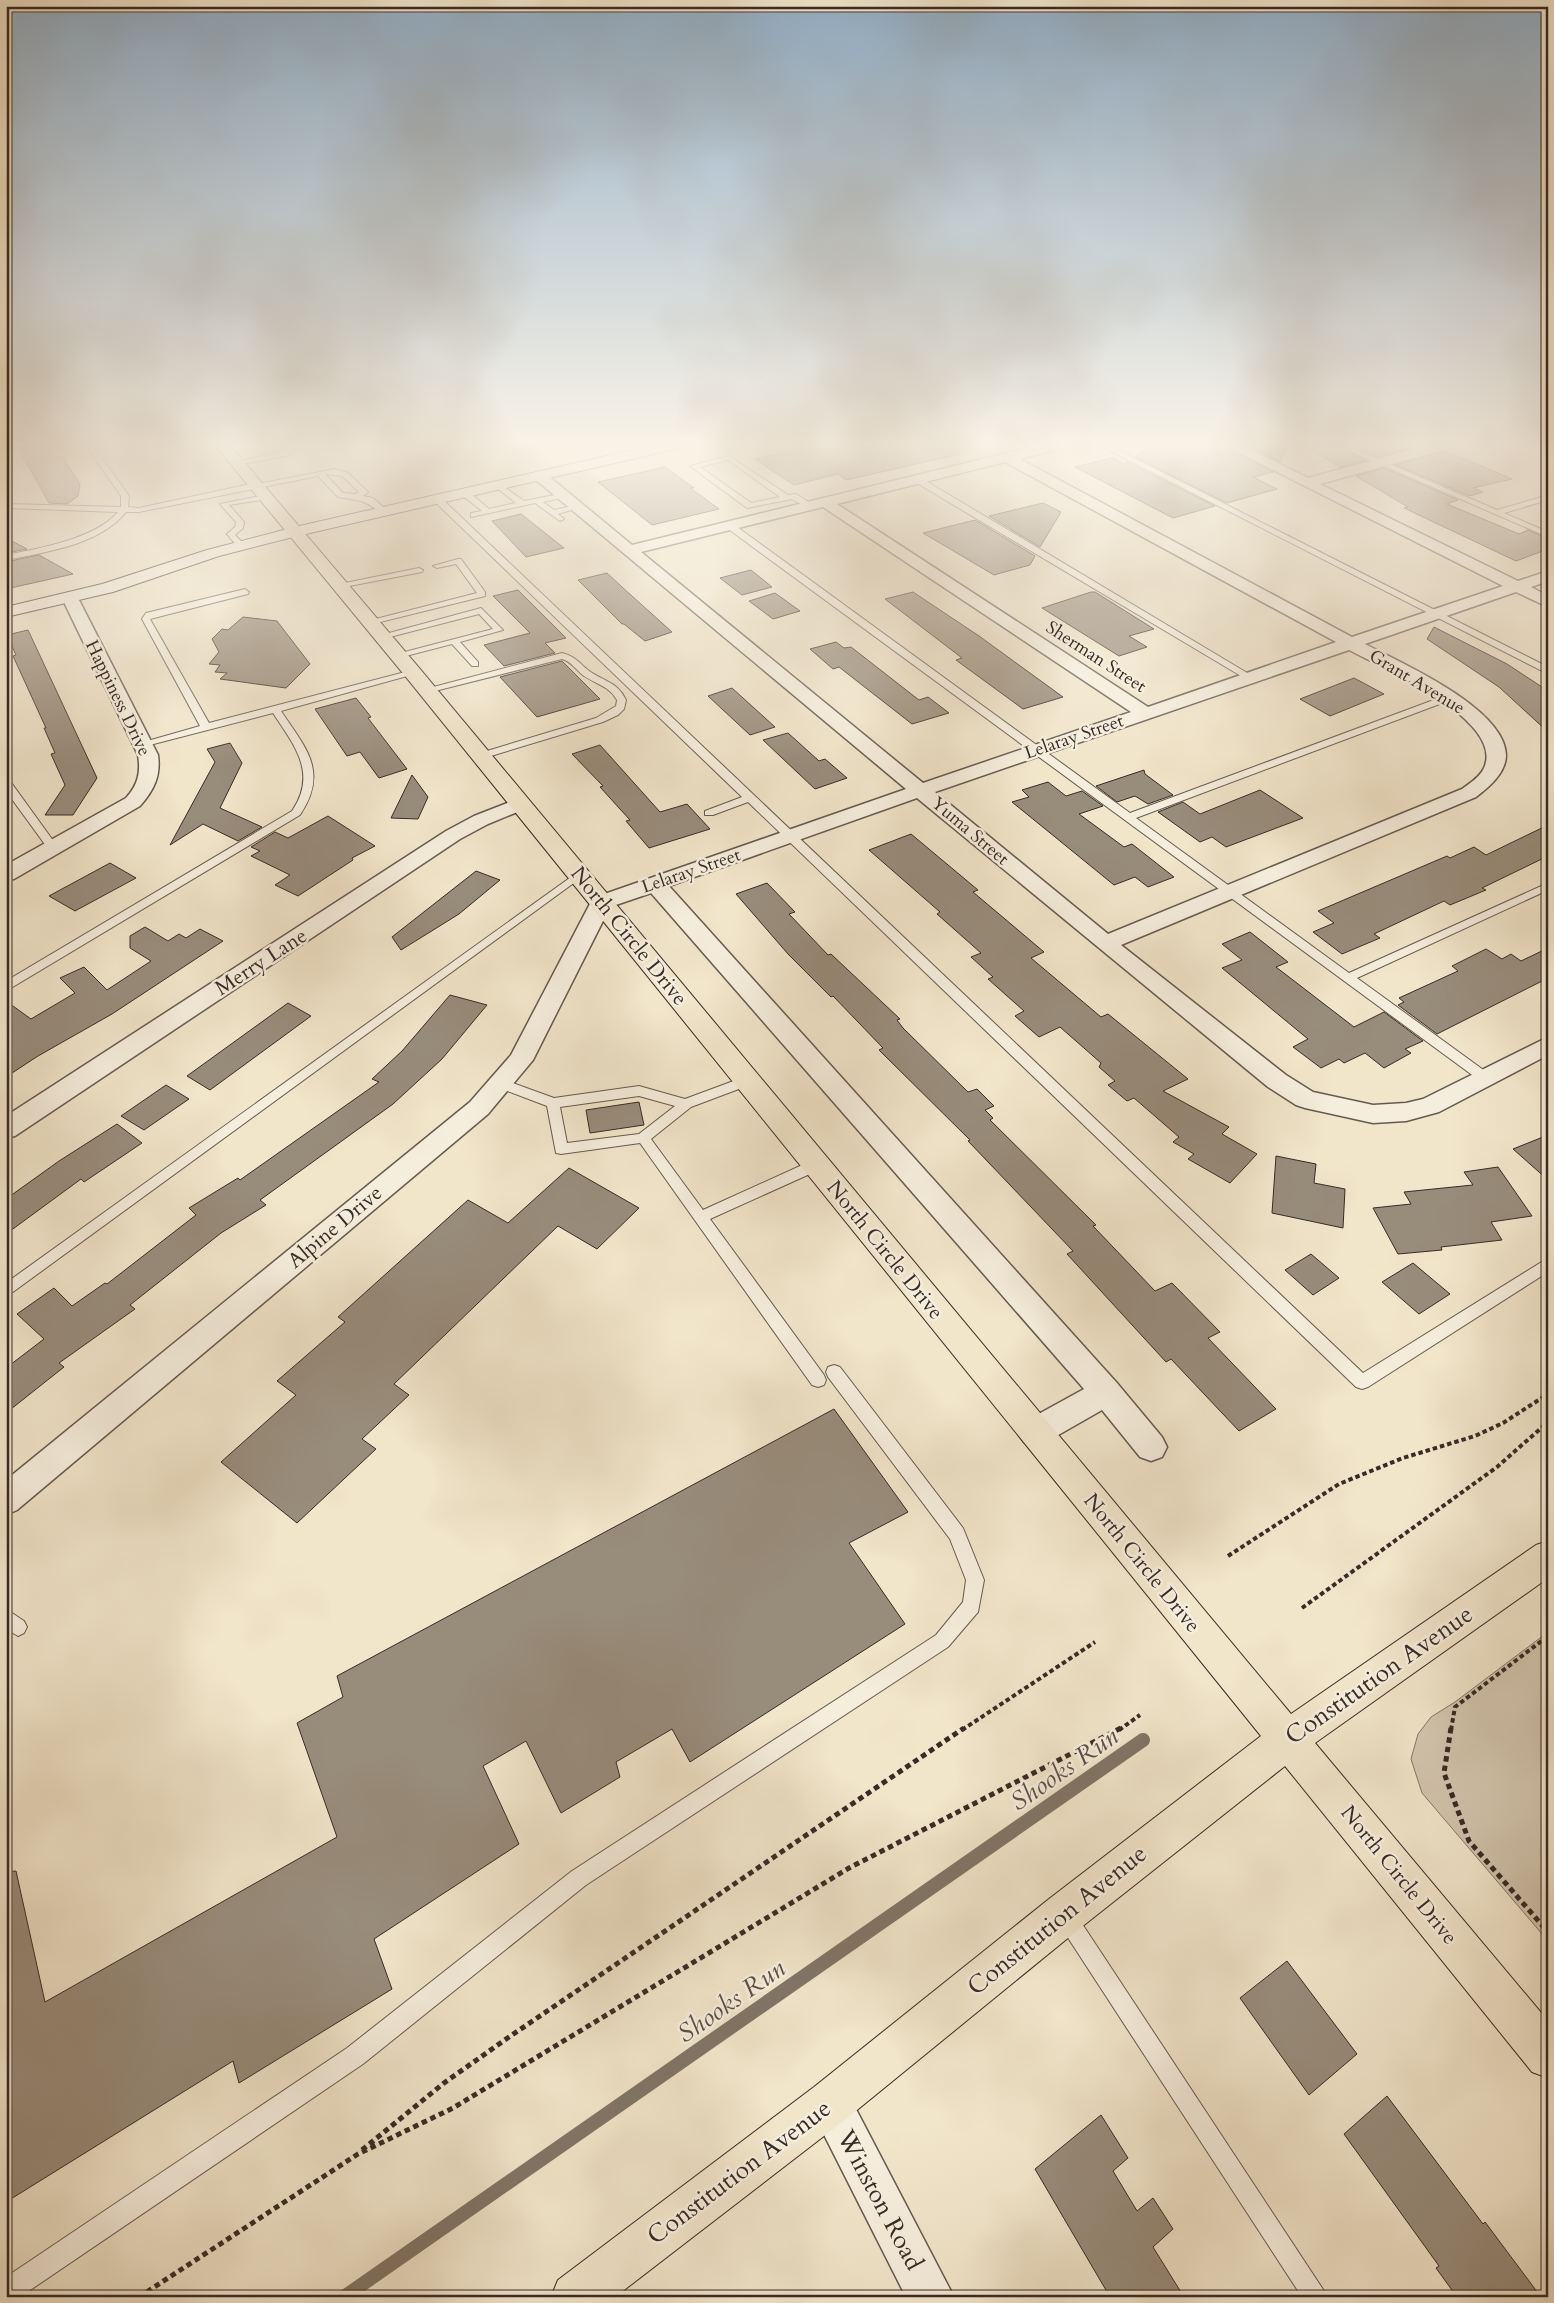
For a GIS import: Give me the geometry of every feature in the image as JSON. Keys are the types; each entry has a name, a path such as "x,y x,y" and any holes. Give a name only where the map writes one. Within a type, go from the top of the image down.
{"main road":[{"path":"6,612 70,598 134,580 219,551"},
{"name":"North Circle Drive","path":"311,551 377,629 1548,2056"},
{"name":"Constitution Avenue","path":"575,2297 830,2103 1064,1914 1288,1739 1548,1556"}],"street":[{"name":"Yuma Street","path":"632,551 1105,944 1277,1082 1305,1099 1373,1114 1406,1112 1430,1106 1548,1045"},
{"name":"Sherman Street","path":"893,551 1145,712"},
{"name":"Grant Avenue","path":"1105,944 1470,794 1485,783 1495,769 1497,753 1481,724 1450,697 1181,551"},
{"path":"1444,551 1548,602"},
{"name":"Lelaray Street","path":"601,903 1145,712 1548,576"},
{"name":"Happiness Drive","path":"6,874 116,813 134,802 145,790 150,767 142,744 70,598"},
{"name":"Merry Lane","path":"6,1129 454,834 480,820 520,804"},
{"path":"656,884 1106,1392 1152,1447"},
{"name":"Alpine Drive","path":"6,1500 463,1121 502,1084 521,1060 537,1032 601,903"},
{"path":"1035,1432 1106,1392"},
{"name":"Winston Road","path":"830,2103 931,2297"}],"lane":[{"path":"6,558 36,551"},
{"path":"492,551 1362,1382 1548,1264"},
{"path":"765,551 1484,1078"},
{"path":"1038,551 1249,677"},
{"path":"1314,551 1548,671"},
{"path":"377,629 482,594 458,561 437,566"},
{"path":"339,585 419,570"},
{"path":"206,727 146,619 149,615 245,592"},
{"path":"377,629 481,611 499,630 398,655"},
{"path":"454,641 475,664"},
{"path":"427,690 554,657 567,656 572,658 589,675 600,678 620,696 622,701 620,709 614,715 584,726 481,756"},
{"path":"142,744 413,673"},
{"path":"1128,817 1450,697"},
{"path":"6,987 296,813 306,802 310,788 306,759 275,709"},
{"path":"6,783 53,848"},
{"path":"709,813 749,798"},
{"path":"6,1291 578,875"},
{"path":"1348,978 1548,886"},
{"path":"553,1103 561,1149 643,1138 686,1104 747,1081"},
{"path":"502,1084 553,1103 639,1090 686,1104"},
{"path":"6,2292 355,2056 579,1878 942,1641 972,1606 975,1580 957,1534 826,1376 699,1218 643,1138"},
{"path":"699,1218 816,1165"},
{"path":"1064,1914 1316,2297"}],"path":[{"path":"1228,1556 1339,1484 1403,1458 1475,1436 1503,1423 1548,1394"},
{"path":"1302,1608 1497,1467 1548,1422"},
{"path":"1548,1636 1455,1707 1444,1773 1469,1841 1548,1932"},
{"path":"139,2297 358,2154 444,2083 508,2037 907,1766 1095,1642"},
{"path":"358,2154 453,2108 850,1868 1117,1731 1140,1715"}],"shaded area":[{"path":"1548,1632 1548,1941 1422,1793 1411,1759 1418,1734 1431,1717 1455,1702"}],"building":[{"path":"521,551 549,551 526,557"},
{"path":"954,551 1027,551 1035,556 1030,565 994,575"},
{"path":"1496,551 1541,551 1516,561"},
{"path":"39,555 73,574 6,589 6,562"},
{"path":"751,570 772,587 742,595 720,578"},
{"path":"607,573 672,632 645,641 622,624 578,580"},
{"path":"518,590 566,638 545,643 555,653 504,666 484,645 530,633 493,596"},
{"path":"913,592 979,636 1063,697 1023,709 956,660 962,658 885,599"},
{"path":"1095,592 1154,629 1129,636 1147,647 1119,656 1042,608"},
{"path":"775,593 800,611 773,619 749,601"},
{"path":"243,617 277,621 310,664 286,688 220,679 227,673 215,672 220,665 209,664 219,652 212,639 222,629 228,630"},
{"path":"1434,627 1507,664 1548,691 1548,732 1499,687 1427,639"},
{"path":"28,630 97,778 73,815 45,815 65,785 51,754 55,753 44,728 46,728 13,656 16,655 7,635"},
{"path":"836,642 844,648 851,647 919,700 928,697 949,713 912,724 839,667 833,669 810,649"},
{"path":"562,661 600,699 537,717 500,677"},
{"path":"1354,678 1384,694 1330,716 1300,699"},
{"path":"732,688 775,727 750,735 708,696"},
{"path":"356,698 371,717 368,718 407,769 379,778 360,752 347,756 315,709"},
{"path":"788,733 819,761 825,759 847,778 815,789 763,740"},
{"path":"230,743 242,763 220,808 262,827 238,841 203,824 170,845 215,762 207,749"},
{"path":"600,745 660,812 687,804 710,829 649,848 626,821 630,820 600,787 603,786 572,754"},
{"path":"1144,770 1145,774 1173,795 1148,804 1135,796 1117,802 1096,786"},
{"path":"412,775 428,797 418,819 391,818"},
{"path":"1048,782 1066,796 1082,791 1103,806 1079,814 1124,847 1132,844 1174,877 1148,887 1135,877 1114,885 1012,802 1029,797 1022,790"},
{"path":"1260,790 1303,818 1226,847 1212,837 1200,842 1158,812 1183,802 1200,814"},
{"path":"328,816 375,846 352,858 353,860 298,896 275,885 290,875 251,856 260,851 251,847 275,832 288,838"},
{"path":"1548,825 1548,856 1482,888 1486,890 1450,905 1444,901 1374,934 1380,938 1342,954 1313,932 1334,923 1318,911 1447,856 1450,858 1474,847 1486,855"},
{"path":"911,834 978,890 973,892 1044,952 1031,958 1101,1017 1108,1014 1188,1079 1163,1091 1229,1127 1222,1134 1257,1154 1230,1183 1188,1159 1194,1154 1173,1142 1179,1137 1134,1098 1127,1101 1108,1085 1115,1081 1099,1067 1101,1063 1060,1027 1039,1037 1015,1016 1024,1011 988,979 993,977 971,957 981,953 937,914 940,912 869,850"},
{"path":"110,863 136,878 75,911 49,896"},
{"path":"476,871 500,880 459,914 401,950 392,937"},
{"path":"767,883 795,912 789,914 828,955 831,954 900,1019 897,1020 903,1028 968,1092 977,1089 994,1106 985,1110 993,1118 990,1120 1096,1225 1093,1226 1155,1291 1172,1283 1220,1332 1208,1338 1276,1409 1239,1431 1171,1359 1166,1362 1067,1254 1073,1251 968,1141 970,1140 879,1050 883,1048 833,996 831,997 788,954 736,894"},
{"path":"145,927 168,941 179,934 186,938 200,929 223,941 112,1014 38,1056 6,1077 6,1001 31,1019 75,993 60,978 84,967 107,990 151,961 130,948 130,936"},
{"path":"1250,932 1288,962 1276,967 1354,1027 1384,1012 1423,1041 1405,1049 1411,1053 1384,1068 1365,1053 1344,1063 1339,1059 1321,1068 1293,1047 1308,1039 1222,968 1242,960 1222,944"},
{"path":"1548,948 1548,978 1437,1034 1398,1005 1404,1002 1399,998 1458,971 1452,966 1486,949 1502,959 1511,954 1521,961"},
{"path":"450,995 487,1005 442,1059 393,1104 260,1200 266,1205 221,1233 130,1305 135,1309 59,1363 64,1367 6,1413 6,1368 44,1339 17,1314 54,1288 72,1306 105,1283 107,1284 196,1215 189,1208 238,1178 240,1180 379,1082 372,1079 402,1051"},
{"path":"288,1003 311,1016 210,1090 187,1076"},
{"path":"166,1085 189,1099 144,1130 121,1116"},
{"path":"639,1102 644,1125 590,1133 586,1110"},
{"path":"117,1124 142,1143 84,1182 81,1179 6,1234 6,1199 59,1161"},
{"path":"1548,1135 1548,1180 1513,1149"},
{"path":"1276,1156 1316,1164 1314,1183 1345,1189 1343,1228 1272,1213"},
{"path":"1498,1167 1532,1216 1491,1222 1502,1240 1441,1247 1442,1250 1398,1254 1373,1208 1411,1204 1404,1192 1473,1185 1464,1172"},
{"path":"569,1168 639,1208 597,1249 558,1226 394,1384 409,1395 362,1439 376,1449 297,1523 221,1462 296,1395 277,1381 345,1322 338,1317 468,1200 508,1223"},
{"path":"1311,1254 1339,1278 1313,1295 1285,1270"},
{"path":"1413,1263 1450,1294 1419,1314 1382,1282"},
{"path":"834,1409 908,1512 849,1543 905,1624 690,1762 672,1729 616,1762 620,1777 561,1813 526,1741 483,1766 519,1844 374,1939 392,1989 239,2083 233,2061 6,2202 6,1872 16,1871 45,2002 337,1837 297,1723 343,1697 337,1676"},
{"path":"1287,1961 1357,2054 1309,2095 1240,1998"},
{"path":"1387,2096 1483,2224 1485,2222 1541,2297 1457,2297 1436,2268 1439,2266 1344,2134"},
{"path":"1101,2115 1128,2158 1113,2171 1137,2211 1153,2198 1173,2229 1153,2247 1184,2297 1110,2297 1035,2169"}],"waterway":[{"name":"Shooks Run","path":"344,2297 1143,1740"}]}
